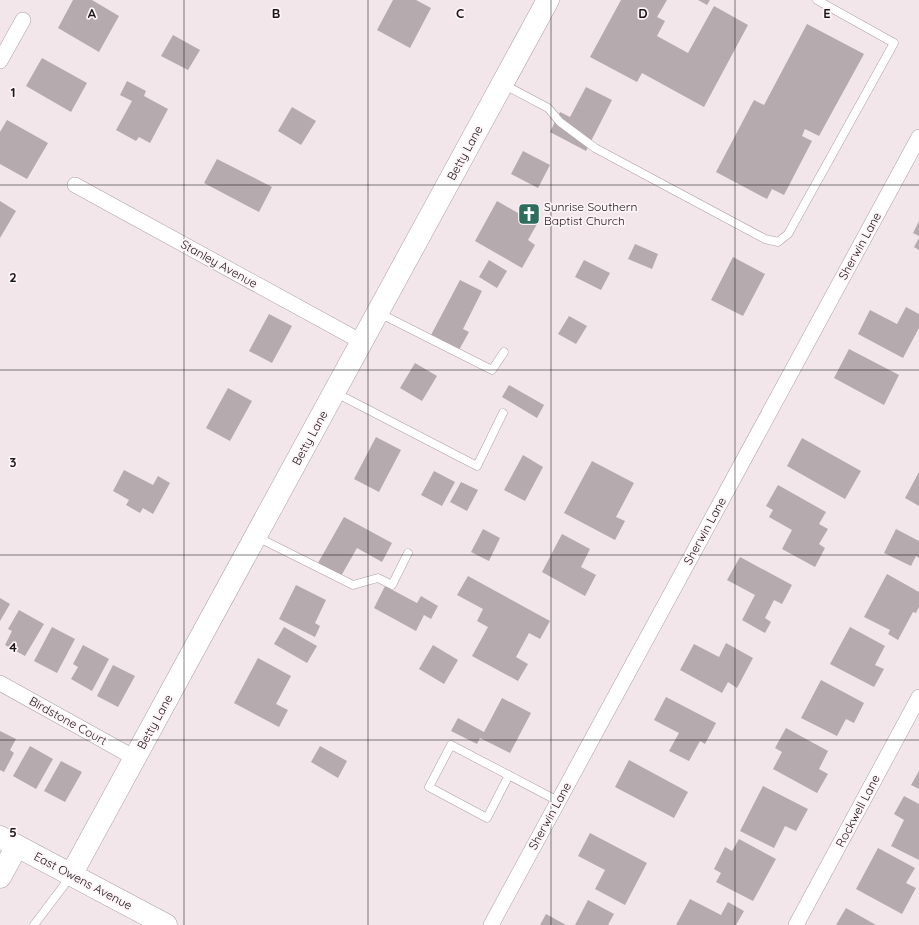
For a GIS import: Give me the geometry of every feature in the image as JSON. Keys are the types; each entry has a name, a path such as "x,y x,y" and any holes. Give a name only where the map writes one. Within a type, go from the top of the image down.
{"street":[{"name":"Betty Lane","path":"71,875 548,0"},
{"path":"0,61 23,20"},
{"name":"Sherwin Lane","path":"491,925 919,137"},
{"name":"Stanley Avenue","path":"75,185 362,342"},
{"name":"Birdstone Court","path":"0,683 135,758"},
{"name":"Rockwell Lane","path":"796,925 919,698"},
{"path":"0,877 9,842"},
{"name":"East Owens Avenue","path":"9,842 166,925"}],"lane":[{"path":"503,84 548,108 560,122 594,148 765,239 778,242 788,234 894,43 817,0"},
{"path":"378,313 492,370 504,352"},
{"path":"335,392 477,466 503,413"},
{"path":"256,536 353,585 378,578 392,585 408,553"},
{"path":"509,776 487,818 429,788 451,745 558,801"},
{"path":"34,925 71,875"}],"building":[{"path":"73,0 92,0 119,16 99,52 58,28"},
{"path":"393,0 416,0 431,8 410,48 377,30"},
{"path":"621,0 667,0 657,17 665,21 657,36 688,53 714,6 748,25 704,107 642,73 637,82 590,57"},
{"path":"698,0 710,0 707,5"},
{"path":"807,24 864,54 819,136 805,129 802,136 812,141 784,195 772,189 767,199 716,172 754,100 764,105"},
{"path":"173,35 200,50 188,70 161,56"},
{"path":"42,58 87,83 71,112 26,86"},
{"path":"127,81 146,91 144,96 168,109 150,143 139,137 136,141 116,130 132,101 120,95"},
{"path":"586,87 612,100 586,151 550,132 560,112 570,117"},
{"path":"292,107 316,121 301,145 278,131"},
{"path":"7,120 48,143 27,179 0,164 0,132"},
{"path":"523,151 550,165 538,188 511,174"},
{"path":"217,159 272,187 259,212 204,183"},
{"path":"0,201 16,211 0,238"},
{"path":"497,201 537,224 528,240 535,245 522,268 475,241"},
{"path":"919,221 919,236 913,233"},
{"path":"919,238 919,250 914,247"},
{"path":"635,244 658,254 652,269 628,259"},
{"path":"733,257 765,274 743,316 711,300"},
{"path":"489,260 507,271 497,288 479,277"},
{"path":"584,260 610,273 601,290 575,277"},
{"path":"460,280 482,291 463,329 469,332 459,350 431,335"},
{"path":"906,307 919,314 919,328 903,358 858,334 870,310 897,324"},
{"path":"269,314 292,326 272,363 249,351"},
{"path":"569,316 587,326 576,344 558,334"},
{"path":"849,349 899,375 884,405 834,378"},
{"path":"415,363 437,376 422,401 400,388"},
{"path":"509,385 544,405 537,418 502,397"},
{"path":"228,388 252,401 230,441 206,428"},
{"path":"376,437 401,450 379,492 354,479"},
{"path":"802,438 861,471 845,499 787,466"},
{"path":"523,455 543,467 525,501 504,490"},
{"path":"592,461 634,483 616,517 625,521 615,540 564,513"},
{"path":"124,470 153,485 158,476 170,483 153,514 143,508 140,513 126,505 129,500 113,491"},
{"path":"434,471 455,482 442,506 421,495"},
{"path":"919,472 919,506 905,498"},
{"path":"461,482 478,490 467,511 450,502"},
{"path":"778,485 826,512 819,524 828,529 819,544 825,548 815,567 782,549 792,530 769,517 773,510 766,506"},
{"path":"344,517 392,543 382,562 357,548 341,576 318,563"},
{"path":"483,529 500,538 489,561 471,552"},
{"path":"896,529 919,541 919,558 916,556 911,566 884,553"},
{"path":"562,534 590,549 581,567 596,575 585,596 542,572"},
{"path":"740,557 792,585 782,604 774,600 765,618 771,622 765,633 742,620 755,595 727,580"},
{"path":"887,574 919,592 919,607 916,613 913,612 898,640 888,634 890,630 864,617"},
{"path":"468,576 550,621 540,639 529,633 516,657 528,664 518,681 472,656 488,627 477,621 483,609 457,595"},
{"path":"296,585 326,600 315,623 320,626 315,637 279,619"},
{"path":"385,586 417,603 421,596 438,606 431,619 424,615 416,631 374,608"},
{"path":"0,598 10,604 0,621"},
{"path":"19,610 44,624 25,656 5,645 12,631 8,629"},
{"path":"52,627 75,639 57,673 34,661"},
{"path":"284,627 317,646 307,663 274,644"},
{"path":"850,627 885,646 875,665 884,669 874,687 830,664"},
{"path":"726,643 753,658 737,688 728,682 722,693 680,670 694,644 719,657"},
{"path":"83,645 109,659 92,691 71,679 78,667 73,664"},
{"path":"433,645 458,660 444,684 419,669"},
{"path":"258,658 291,676 276,704 288,710 279,727 234,703"},
{"path":"113,665 135,676 118,707 97,696"},
{"path":"821,680 864,703 854,723 846,719 837,736 801,718"},
{"path":"666,697 716,723 705,744 700,741 689,761 669,751 679,733 654,720"},
{"path":"502,698 531,713 510,753 480,738 477,744 451,731 458,718 484,732"},
{"path":"786,728 828,751 819,769 828,774 817,793 773,769 782,752 775,748"},
{"path":"0,731 16,739 10,750 14,753 4,772 0,770"},
{"path":"30,746 53,759 36,789 13,776"},
{"path":"320,746 347,761 338,778 311,762"},
{"path":"629,760 688,792 674,818 615,787"},
{"path":"61,761 82,772 65,802 44,791"},
{"path":"919,771 919,789 911,785"},
{"path":"763,786 808,809 796,831 785,826 774,848 740,831"},
{"path":"904,796 919,804 919,860 891,846 904,820 894,814"},
{"path":"590,833 647,863 625,905 595,889 605,870 578,856"},
{"path":"739,839 776,859 753,901 716,882 721,873 714,869 725,847 732,851"},
{"path":"878,848 915,868 906,883 916,888 902,914 856,889"},
{"path":"690,899 721,915 728,902 744,911 736,925 676,925"},
{"path":"588,900 614,914 608,925 575,925"},
{"path":"846,908 876,925 836,925"},
{"path":"546,914 566,925 540,925"}],"place":[{"name":"Sunrise Southern Baptist Church","path":"529,214"}]}
